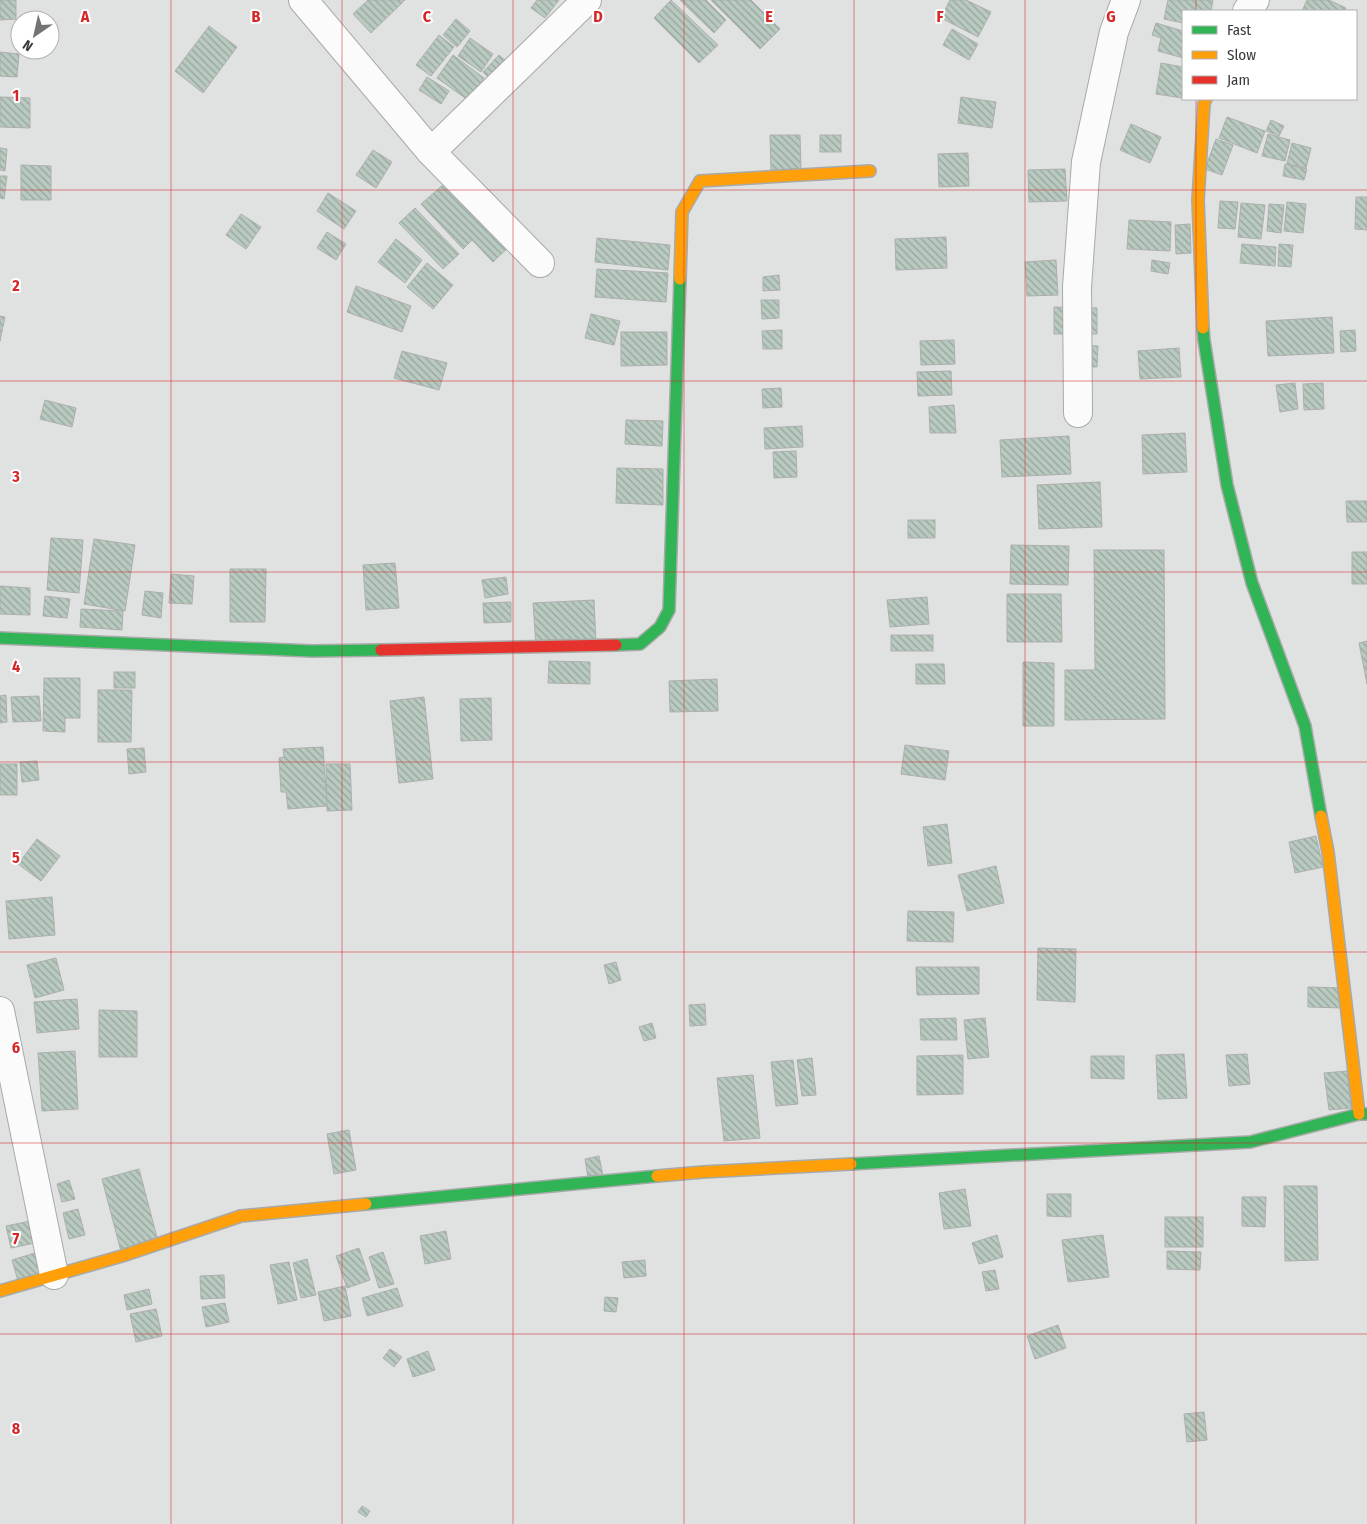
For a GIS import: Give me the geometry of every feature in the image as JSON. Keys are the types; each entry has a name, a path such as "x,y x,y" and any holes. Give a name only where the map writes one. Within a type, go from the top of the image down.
{"street":[{"path":"303,0 431,152 540,262"},
{"path":"431,152 586,0"},
{"path":"1078,413 1077,287 1086,162 1114,32 1126,0"},
{"path":"0,1291 122,1256 241,1216 703,1172 1250,1142 1363,1114 1328,852 1305,726 1252,584 1227,485 1204,340 1198,200 1206,100"},
{"path":"0,638 312,651 640,644 660,628 669,610 682,212 700,180 870,171"},
{"path":"0,1011 54,1275"}],"building":[{"path":"0,0 16,0 16,10 10,10 10,19 0,20"},
{"path":"368,0 405,0 371,33 353,14"},
{"path":"537,0 559,0 545,18 531,8"},
{"path":"671,0 718,45 699,63 654,18"},
{"path":"680,0 706,0 726,20 714,33"},
{"path":"711,0 751,0 780,29 760,49"},
{"path":"950,0 966,0 991,12 978,37 941,18"},
{"path":"1168,0 1213,0 1211,10 1182,10 1182,23 1164,19"},
{"path":"1307,0 1329,0 1346,8 1345,10 1302,10"},
{"path":"456,19 470,31 457,47 443,35"},
{"path":"1156,23 1182,31 1182,58 1158,51 1161,38 1152,35"},
{"path":"209,26 237,47 203,93 175,71"},
{"path":"952,29 978,44 969,60 943,45"},
{"path":"439,35 454,47 431,76 416,65"},
{"path":"470,38 493,54 481,72 458,56"},
{"path":"0,52 10,53 10,60 18,60 17,77 0,76"},
{"path":"453,55 484,78 468,100 437,78"},
{"path":"499,55 506,61 489,78 483,72"},
{"path":"1161,63 1182,67 1182,98 1156,94"},
{"path":"427,77 449,91 441,104 419,90"},
{"path":"0,97 30,98 30,128 0,127"},
{"path":"961,97 996,102 992,128 958,123"},
{"path":"1227,117 1265,131 1257,153 1219,138"},
{"path":"1271,120 1284,126 1279,136 1266,131"},
{"path":"1131,124 1161,137 1150,163 1120,150"},
{"path":"1268,134 1290,140 1285,161 1262,156"},
{"path":"770,135 800,135 801,169 771,170"},
{"path":"820,135 841,135 841,152 820,152"},
{"path":"1216,139 1233,145 1222,175 1205,169"},
{"path":"1292,143 1311,148 1306,168 1287,164"},
{"path":"0,148 7,149 5,171 0,170"},
{"path":"373,150 392,162 376,188 356,175"},
{"path":"968,153 969,186 939,187 938,154"},
{"path":"1285,164 1307,169 1304,180 1283,176"},
{"path":"21,165 51,166 51,200 21,200"},
{"path":"1065,169 1067,201 1029,202 1028,170"},
{"path":"0,176 7,176 4,199 0,198"},
{"path":"444,184 478,222 486,215 512,244 493,262 472,240 463,249 421,204"},
{"path":"328,193 356,211 344,229 317,211"},
{"path":"1356,197 1367,197 1367,230 1355,229"},
{"path":"1220,201 1238,202 1235,229 1218,228"},
{"path":"1287,202 1306,204 1303,233 1284,231"},
{"path":"1241,203 1265,205 1261,239 1238,237"},
{"path":"1269,204 1284,205 1281,233 1267,231"},
{"path":"415,208 459,254 443,269 399,223"},
{"path":"241,214 261,227 246,249 226,235"},
{"path":"1129,220 1171,222 1170,251 1127,249"},
{"path":"1190,224 1191,253 1176,254 1175,225"},
{"path":"327,232 346,244 336,260 317,248"},
{"path":"946,237 947,268 896,270 895,239"},
{"path":"597,238 670,245 668,270 595,262"},
{"path":"396,239 422,260 405,283 378,262"},
{"path":"1242,244 1276,247 1275,266 1240,263"},
{"path":"1279,244 1293,245 1291,267 1278,266"},
{"path":"1056,260 1058,295 1027,296 1025,262"},
{"path":"1152,260 1170,263 1168,274 1151,271"},
{"path":"427,263 453,285 433,309 407,287"},
{"path":"597,269 668,273 666,302 595,297"},
{"path":"779,275 780,290 763,291 763,277"},
{"path":"356,286 411,306 402,332 347,312"},
{"path":"761,300 779,300 779,318 762,319"},
{"path":"1054,307 1097,308 1097,334 1054,334"},
{"path":"591,314 620,321 614,345 585,338"},
{"path":"0,316 5,317 0,341"},
{"path":"1332,317 1334,353 1268,356 1266,321"},
{"path":"782,330 782,349 763,349 762,331"},
{"path":"1355,330 1356,351 1341,352 1340,331"},
{"path":"621,332 667,332 667,365 621,366"},
{"path":"954,340 955,364 921,365 920,341"},
{"path":"1066,344 1098,346 1097,367 1064,366"},
{"path":"1179,348 1181,377 1140,379 1138,351"},
{"path":"402,351 447,363 439,390 394,378"},
{"path":"951,371 952,395 918,396 917,372"},
{"path":"1295,383 1298,409 1280,412 1276,385"},
{"path":"1323,383 1324,409 1304,410 1303,384"},
{"path":"781,388 782,407 763,408 762,389"},
{"path":"45,400 76,408 72,427 40,419"},
{"path":"954,405 956,433 930,433 929,407"},
{"path":"626,420 663,421 662,446 625,444"},
{"path":"802,426 803,447 765,449 764,428"},
{"path":"1185,433 1187,472 1143,474 1142,435"},
{"path":"1069,436 1071,474 1002,477 1000,440"},
{"path":"796,451 797,477 774,478 773,452"},
{"path":"617,468 663,469 663,505 616,503"},
{"path":"1100,482 1102,527 1039,529 1037,485"},
{"path":"1346,501 1367,501 1367,522 1347,522"},
{"path":"908,520 935,520 935,538 908,538"},
{"path":"51,538 83,540 79,593 47,590"},
{"path":"94,539 135,545 125,611 84,604"},
{"path":"1011,545 1069,546 1068,585 1010,584"},
{"path":"1094,550 1164,550 1165,719 1065,720 1065,670 1095,670"},
{"path":"1352,552 1367,552 1367,584 1352,584"},
{"path":"395,563 399,608 366,610 363,565"},
{"path":"230,569 266,569 265,622 230,622"},
{"path":"171,574 194,576 192,604 169,603"},
{"path":"506,577 508,594 485,598 482,580"},
{"path":"0,586 30,588 30,615 0,614"},
{"path":"145,591 163,593 161,618 142,615"},
{"path":"1007,594 1061,594 1062,642 1007,642"},
{"path":"45,596 70,599 67,618 43,616"},
{"path":"927,597 929,624 890,627 887,600"},
{"path":"594,600 596,643 536,646 533,603"},
{"path":"511,602 511,622 484,623 483,603"},
{"path":"81,609 123,611 122,630 80,627"},
{"path":"891,635 933,635 933,651 891,651"},
{"path":"1367,641 1367,684 1359,643"},
{"path":"549,661 590,662 590,684 548,683"},
{"path":"1023,662 1054,663 1054,726 1023,726"},
{"path":"916,664 944,664 945,684 916,684"},
{"path":"114,672 135,672 135,688 114,688"},
{"path":"44,678 80,678 80,718 65,718 65,732 43,731"},
{"path":"717,679 718,711 670,712 669,681"},
{"path":"98,690 132,690 131,742 98,742"},
{"path":"6,695 7,722 0,723 0,696"},
{"path":"39,696 41,721 13,722 11,697"},
{"path":"424,697 433,779 399,783 390,701"},
{"path":"491,698 492,740 461,741 460,699"},
{"path":"905,745 949,751 945,780 901,774"},
{"path":"323,747 327,806 288,809 286,792 281,792 279,758 284,757 283,749"},
{"path":"144,748 146,772 129,774 127,749"},
{"path":"37,761 39,780 22,782 20,762"},
{"path":"0,764 17,764 17,795 0,795"},
{"path":"326,764 350,764 352,810 327,811"},
{"path":"947,824 952,863 928,866 923,827"},
{"path":"1316,836 1323,867 1295,873 1289,842"},
{"path":"37,839 60,856 41,881 18,864"},
{"path":"996,866 1004,903 967,911 958,875"},
{"path":"52,897 55,935 9,939 6,901"},
{"path":"908,911 954,912 953,942 907,941"},
{"path":"1038,948 1076,949 1075,1002 1037,1000"},
{"path":"56,958 64,990 35,998 27,965"},
{"path":"616,962 621,980 609,984 604,965"},
{"path":"916,967 979,967 979,994 917,995"},
{"path":"1308,987 1345,988 1344,1008 1308,1007"},
{"path":"77,999 79,1029 37,1033 34,1002"},
{"path":"705,1004 706,1025 690,1026 689,1005"},
{"path":"99,1010 137,1011 137,1057 99,1057"},
{"path":"956,1018 957,1040 921,1040 920,1019"},
{"path":"985,1018 989,1057 968,1059 964,1020"},
{"path":"652,1023 656,1038 644,1041 639,1027"},
{"path":"75,1051 78,1109 42,1111 38,1053"},
{"path":"1184,1054 1187,1098 1158,1099 1156,1055"},
{"path":"1247,1054 1250,1084 1229,1086 1226,1055"},
{"path":"963,1055 963,1094 917,1095 917,1056"},
{"path":"1091,1056 1124,1056 1124,1079 1091,1078"},
{"path":"812,1058 816,1095 802,1096 797,1060"},
{"path":"793,1060 798,1104 776,1106 771,1062"},
{"path":"1347,1071 1351,1108 1329,1110 1324,1073"},
{"path":"753,1075 760,1138 724,1141 717,1078"},
{"path":"349,1130 356,1170 334,1174 327,1134"},
{"path":"599,1156 604,1181 589,1183 585,1159"},
{"path":"139,1169 160,1249 123,1259 102,1179"},
{"path":"69,1180 75,1199 62,1202 57,1184"},
{"path":"1284,1186 1317,1186 1318,1260 1285,1261"},
{"path":"965,1189 971,1226 944,1229 939,1193"},
{"path":"1047,1194 1071,1194 1071,1217 1047,1216"},
{"path":"1242,1197 1266,1197 1265,1227 1242,1226"},
{"path":"78,1209 85,1235 69,1239 63,1213"},
{"path":"1165,1217 1203,1217 1203,1247 1165,1247"},
{"path":"35,1220 40,1242 11,1248 6,1226"},
{"path":"446,1231 451,1259 425,1264 420,1236"},
{"path":"997,1235 1003,1257 979,1264 972,1243"},
{"path":"1103,1235 1109,1277 1068,1282 1062,1240"},
{"path":"359,1248 370,1280 347,1288 336,1256"},
{"path":"1167,1251 1201,1252 1200,1270 1167,1269"},
{"path":"383,1252 394,1284 379,1288 369,1257"},
{"path":"35,1253 41,1274 18,1281 12,1260"},
{"path":"307,1259 316,1295 301,1298 293,1263"},
{"path":"645,1260 646,1276 624,1278 622,1262"},
{"path":"289,1262 297,1300 278,1304 270,1265"},
{"path":"995,1270 999,1289 986,1291 982,1272"},
{"path":"224,1275 225,1298 201,1299 200,1276"},
{"path":"345,1286 351,1316 324,1321 318,1292"},
{"path":"397,1288 403,1306 367,1316 362,1298"},
{"path":"149,1289 152,1304 127,1310 124,1295"},
{"path":"605,1297 618,1298 616,1312 604,1311"},
{"path":"225,1303 229,1322 206,1327 202,1307"},
{"path":"156,1309 162,1336 136,1342 130,1314"},
{"path":"1058,1325 1066,1348 1035,1359 1027,1336"},
{"path":"390,1349 402,1357 394,1367 383,1358"},
{"path":"428,1351 435,1370 413,1377 407,1359"},
{"path":"1204,1412 1207,1440 1187,1442 1184,1414"},
{"path":"362,1506 370,1511 366,1517 358,1512"}],"traffic: fast":[{"path":"616,645 640,644 660,627 669,610 680,279"},
{"path":"1203,328 1227,485 1252,583 1305,726 1321,816"},
{"path":"0,638 312,651 381,650"},
{"path":"851,1164 1250,1142 1359,1114 1367,1114"},
{"path":"366,1204 657,1176"}],"traffic: slow":[{"path":"1203,328 1198,200 1206,100"},
{"path":"680,279 682,212 700,181 870,171"},
{"path":"1321,816 1328,852 1359,1114"},
{"path":"657,1176 851,1164"},
{"path":"0,1291 122,1256 241,1216 366,1204"}],"traffic: jam":[{"path":"381,650 616,645"}]}
